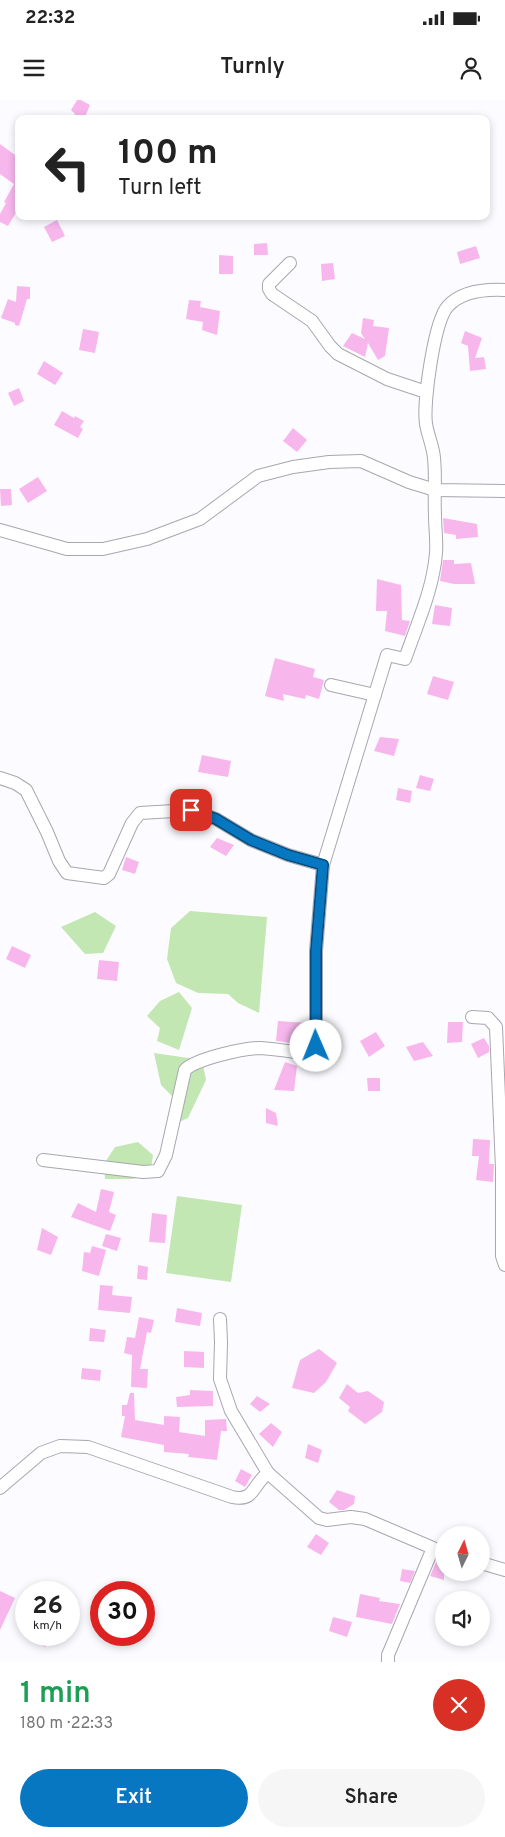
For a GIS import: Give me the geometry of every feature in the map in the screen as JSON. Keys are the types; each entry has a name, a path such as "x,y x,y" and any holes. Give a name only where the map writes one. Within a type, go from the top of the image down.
{"street":[{"path":"290,263 270,284 269,290 272,294 312,321 338,354 387,379 426,392"},
{"path":"43,1160 130,1171 158,1172 166,1155 185,1070 188,1066 213,1056 258,1048 310,1054 316,1046 316,951 323,865 387,655 405,658 431,586 436,552 434,457 426,424 426,392 437,331 444,312 449,305 475,292 505,290"},
{"path":"0,530 67,549 103,549 147,540 200,519 258,476 293,467 329,462 361,461 409,482 434,490 505,491"},
{"path":"331,685 375,695"},
{"path":"0,778 15,783 26,790 59,861 67,873 104,878 109,874 132,823 140,813 191,810 216,819 251,840 288,855 323,865"},
{"path":"472,1017 488,1018 496,1027 503,1172 502,1256 505,1265"},
{"path":"220,1319 220,1379 231,1411 268,1473 319,1518 327,1520 365,1519 435,1549"},
{"path":"0,1488 41,1453 60,1446 88,1447 232,1497 243,1499 248,1497 262,1477 268,1473"},
{"path":"388,1662 388,1655 435,1556"},
{"path":"490,1565 505,1570"}],"green space":[{"path":"190,911 267,917 259,1013 238,1003 228,994 198,993 176,983 167,959 171,928"},
{"path":"95,912 116,926 103,953 85,954 61,927"},
{"path":"179,992 192,1008 179,1050 157,1041 160,1028 147,1016 160,1001"},
{"path":"154,1053 202,1060 206,1080 188,1118 170,1126 168,1117 175,1099 161,1085"},
{"path":"138,1142 153,1155 150,1176 131,1179 105,1179 104,1164 115,1147"},
{"path":"177,1196 242,1205 231,1282 166,1273"}],"building":[{"path":"77,100 90,105 86,115 74,115 71,110"},
{"path":"0,144 15,155 15,215 8,226 0,222 0,214 14,184 0,174"},
{"path":"57,220 65,236 52,242 44,227"},
{"path":"267,243 268,255 254,255 254,244"},
{"path":"476,246 480,258 460,264 457,252"},
{"path":"219,255 233,256 233,274 219,274"},
{"path":"333,263 335,279 322,281 321,264"},
{"path":"17,286 30,287 30,299 27,299 19,326 1,318 8,299 16,302"},
{"path":"189,300 201,301 200,307 220,311 217,335 202,330 203,322 186,319"},
{"path":"363,318 374,320 373,326 389,328 385,356 378,360 368,343 365,357 343,346 352,333 365,339 361,333"},
{"path":"83,329 99,332 95,353 79,350"},
{"path":"465,331 482,338 475,358 484,357 486,369 470,371 468,346 461,343"},
{"path":"44,361 63,373 55,385 37,374"},
{"path":"19,388 24,401 14,406 8,393"},
{"path":"62,411 84,421 80,427 83,429 78,438 54,425"},
{"path":"293,428 307,440 297,452 283,441"},
{"path":"38,477 47,491 28,503 19,489"},
{"path":"0,489 11,489 12,505 1,506"},
{"path":"443,518 477,524 478,537 456,539 456,535 444,533"},
{"path":"443,560 454,560 454,564 471,563 475,584 454,584 440,581"},
{"path":"377,579 401,585 402,620 410,621 405,636 385,631 387,611 376,611"},
{"path":"435,605 452,608 450,626 432,624"},
{"path":"275,658 315,669 313,677 324,680 319,699 306,695 305,699 283,694 284,701 265,696"},
{"path":"433,676 454,682 448,700 427,694"},
{"path":"380,737 399,739 394,756 374,751"},
{"path":"202,755 231,761 228,777 198,772"},
{"path":"420,775 434,779 430,791 416,788"},
{"path":"398,788 412,791 410,803 396,800"},
{"path":"217,838 234,845 226,856 210,847"},
{"path":"126,857 139,862 135,874 122,870"},
{"path":"12,946 31,955 25,968 6,959"},
{"path":"99,960 119,962 117,981 97,979"},
{"path":"278,1021 308,1023 306,1045 276,1041"},
{"path":"448,1022 463,1022 462,1042 447,1043"},
{"path":"376,1032 385,1046 369,1057 360,1041"},
{"path":"484,1038 489,1046 489,1052 478,1058 471,1044"},
{"path":"423,1042 433,1056 414,1061 406,1047"},
{"path":"285,1062 297,1066 294,1091 274,1090"},
{"path":"367,1078 380,1078 380,1091 368,1091"},
{"path":"266,1108 276,1113 278,1126 266,1123"},
{"path":"473,1139 490,1140 489,1164 494,1164 493,1182 476,1180 479,1156 472,1156"},
{"path":"101,1189 114,1192 109,1212 116,1215 110,1231 71,1217 78,1203 96,1212"},
{"path":"152,1213 167,1215 165,1243 149,1242"},
{"path":"42,1228 58,1237 51,1255 37,1250"},
{"path":"106,1234 121,1238 117,1251 102,1246"},
{"path":"92,1246 106,1250 99,1276 82,1271 84,1252 90,1253"},
{"path":"138,1265 148,1267 147,1280 137,1279"},
{"path":"100,1285 113,1286 112,1295 132,1297 130,1313 98,1310"},
{"path":"177,1308 202,1313 200,1326 175,1322"},
{"path":"139,1317 154,1320 151,1333 147,1332 140,1369 148,1369 147,1388 131,1387 132,1355 124,1353 127,1337 135,1338"},
{"path":"90,1328 106,1330 104,1342 89,1341"},
{"path":"319,1349 337,1363 326,1382 314,1393 292,1388 300,1360"},
{"path":"184,1351 204,1352 204,1368 184,1367"},
{"path":"82,1368 101,1370 100,1381 81,1379"},
{"path":"347,1384 358,1393 368,1391 384,1402 382,1412 365,1424 348,1411 350,1407 339,1398"},
{"path":"190,1390 213,1391 213,1406 177,1407 176,1397 190,1395"},
{"path":"130,1393 134,1393 135,1420 164,1425 164,1416 180,1417 179,1432 205,1436 205,1420 226,1419 227,1431 221,1431 217,1460 188,1457 189,1454 164,1452 164,1445 121,1437 125,1416 122,1416 122,1405 127,1405"},
{"path":"257,1396 270,1404 260,1412 250,1404"},
{"path":"271,1423 282,1432 273,1447 259,1434"},
{"path":"308,1444 322,1450 318,1463 305,1458"},
{"path":"241,1469 252,1475 245,1487 235,1481"},
{"path":"337,1490 355,1496 354,1504 344,1510 339,1510 329,1502"},
{"path":"316,1534 329,1543 321,1555 307,1547"},
{"path":"435,1564 435,1577 430,1576"},
{"path":"402,1569 415,1571 410,1583 400,1581"},
{"path":"0,1591 15,1598 0,1630"},
{"path":"360,1594 380,1598 379,1601 400,1604 392,1624 356,1617"},
{"path":"333,1617 352,1622 347,1637 329,1631"}],"route":[{"path":"191,810 216,819 251,840 288,855 323,865 316,951 316,1046"}]}
